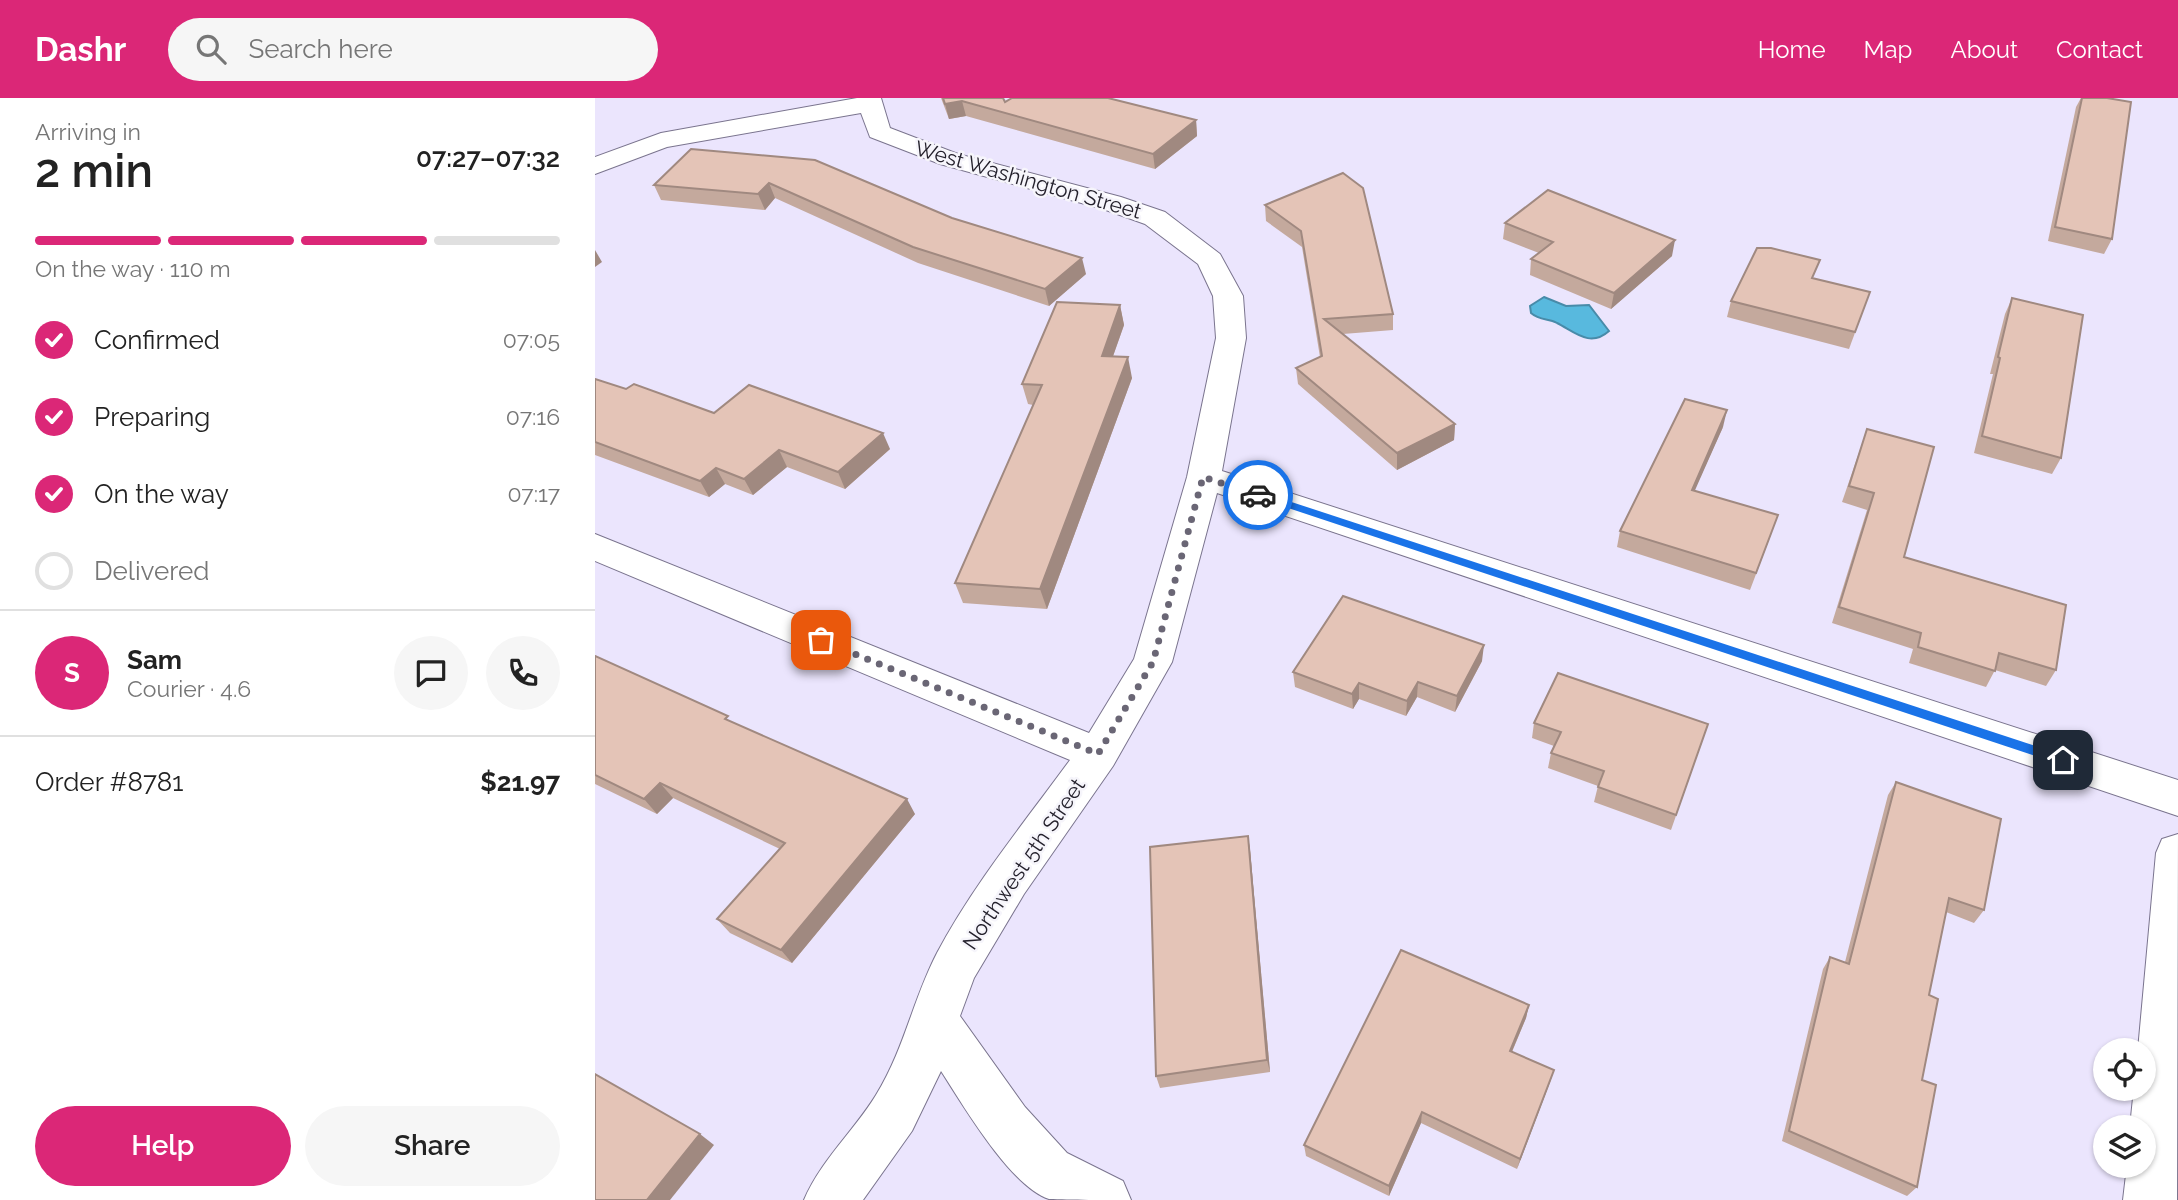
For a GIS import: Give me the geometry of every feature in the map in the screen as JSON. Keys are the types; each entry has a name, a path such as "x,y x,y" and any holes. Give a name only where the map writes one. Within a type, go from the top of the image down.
{"street":[{"path":"595,166 661,141 870,101"},
{"name":"West Washington Street","path":"870,101 879,132 906,144 1155,218 1210,260 1228,296 1231,338 1203,477"},
{"path":"1203,477 2178,798"},
{"name":"Northwest 5th Street","path":"831,1200 894,1113 918,1066 954,968 1001,891 1098,754 1153,662 1203,477"},
{"path":"595,547 1098,754"},
{"path":"2150,1200 2178,853"},
{"path":"934,1020 1007,1125 1049,1171 1104,1200"}],"water":[{"path":"1544,297 1566,306 1589,305 1609,331 1595,338 1583,337 1554,321 1531,313 1530,306"}],"building":[{"path":"943,98 1003,98 1005,102 1012,98 1108,98 1196,120 1153,154 962,101 945,104"},
{"path":"2082,98 2131,102 2112,239 2055,227"},
{"path":"691,149 815,160 952,218 1082,258 1045,289 913,247 769,183 758,194 654,185"},
{"path":"1343,173 1363,188 1393,314 1324,319 1455,424 1397,453 1296,368 1322,356 1301,231 1265,205"},
{"path":"1548,190 1675,240 1614,293 1531,259 1553,242 1505,223"},
{"path":"1757,248 1771,248 1820,260 1812,278 1870,292 1855,332 1731,301"},
{"path":"2012,298 2083,315 2061,458 1982,436"},
{"path":"1057,302 1120,305 1102,356 1128,357 1040,589 955,583 1042,385 1022,384"},
{"path":"595,379 626,389 634,384 714,413 749,385 883,433 838,472 779,450 744,479 716,468 700,481 595,442"},
{"path":"1685,399 1727,410 1692,490 1778,515 1756,573 1620,531"},
{"path":"1867,429 1934,447 1904,557 2066,605 2056,670 1999,653 1995,671 1918,647 1921,633 1839,607 1874,493 1849,486"},
{"path":"1343,596 1484,645 1457,696 1418,682 1407,701 1359,683 1352,694 1293,672"},
{"path":"595,656 728,716 725,719 907,799 781,950 717,919 785,843 660,783 644,799 595,775"},
{"path":"1558,673 1708,724 1676,815 1598,787 1604,771 1551,753 1561,732 1534,723"},
{"path":"1896,782 2001,819 1984,910 1949,898 1929,995 1938,999 1922,1080 1936,1085 1917,1187 1789,1131 1830,957 1849,964"},
{"path":"1248,836 1267,1060 1156,1076 1150,847"},
{"path":"1401,950 1529,1005 1510,1051 1554,1070 1520,1159 1422,1112 1389,1186 1304,1145"},
{"path":"595,1074 700,1134 647,1200 595,1200"}],"way so far":[{"path":"821,640 1098,754 1153,662 1203,477 1258,495"}],"route":[{"path":"1258,495 2063,760"}]}
